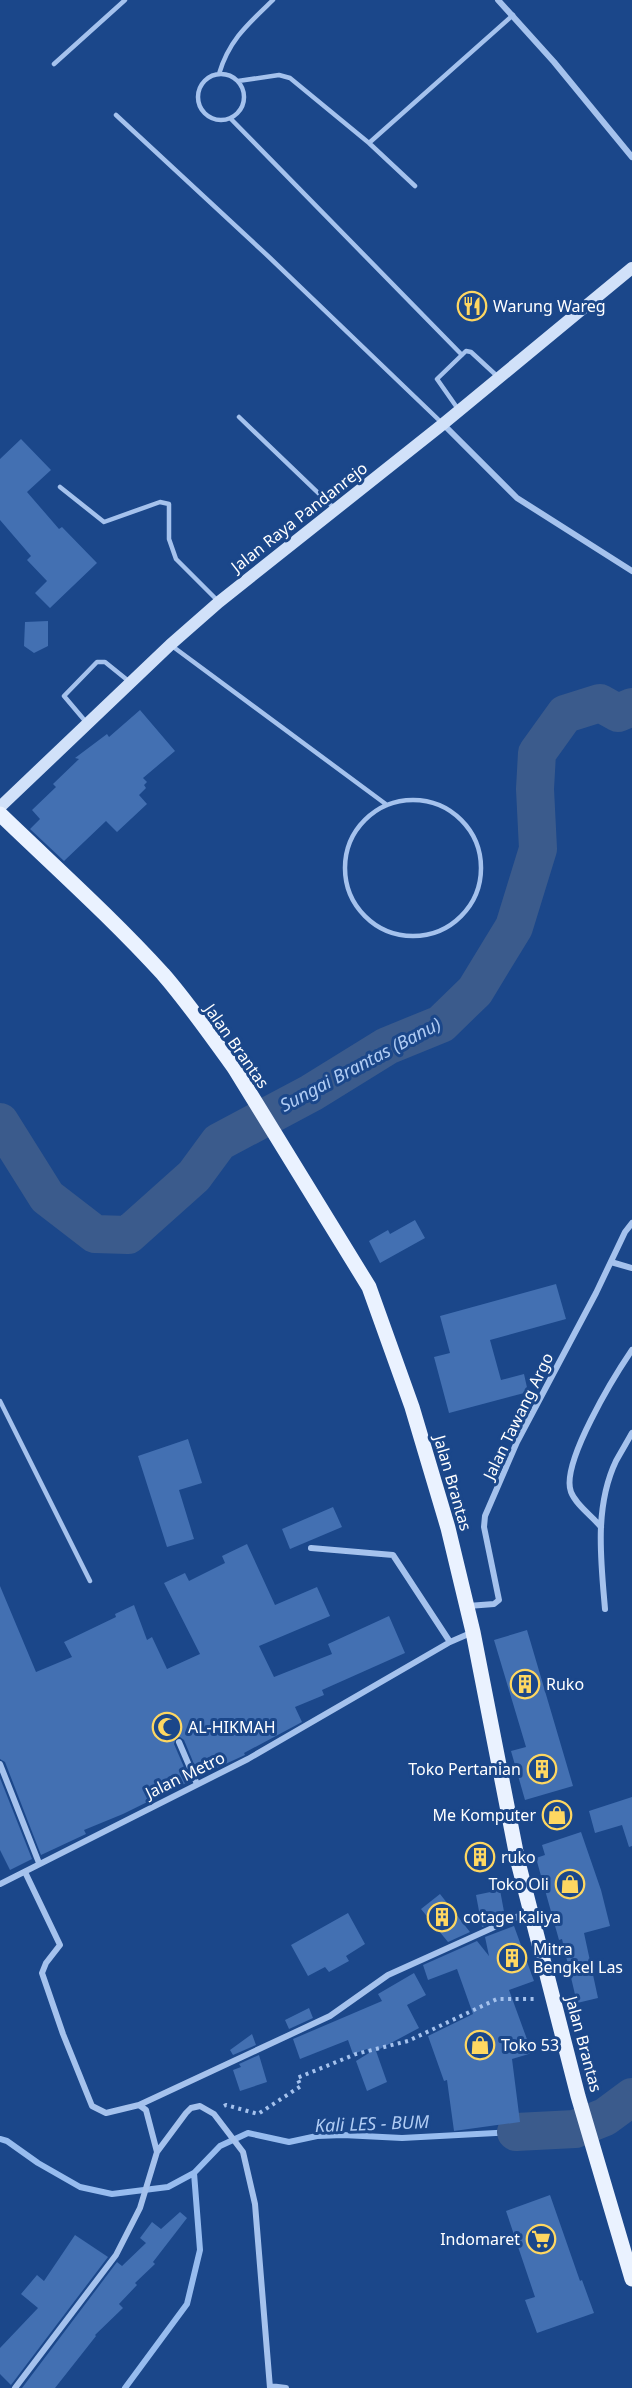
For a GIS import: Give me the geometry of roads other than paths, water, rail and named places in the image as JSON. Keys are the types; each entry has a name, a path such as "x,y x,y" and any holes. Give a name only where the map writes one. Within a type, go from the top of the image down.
{"main road":[{"name":"Jalan Raya Pandanrejo","path":"0,807 170,645 219,602 444,424 632,268"},
{"name":"Jalan Brantas","path":"0,814 103,913 163,975 234,1069 369,1287 379,1310 412,1407 448,1528 473,1632 518,1862 530,1911 578,2096 628,2248 632,2279"}],"street":[{"path":"498,0 604,121 632,157"},
{"path":"444,424 517,498 632,571"},
{"name":"Jalan Tawang Argo","path":"467,1606 494,1604 499,1600 484,1527 485,1515 517,1442 625,1232 632,1223"},
{"path":"611,1262 632,1268"},
{"path":"601,1527 574,1497 570,1490 569,1476 594,1415 632,1350"},
{"path":"605,1609 601,1527 604,1499 615,1463 632,1433"},
{"path":"311,1548 393,1555 450,1642"},
{"name":"Jalan Metro","path":"0,1884 248,1759 450,1642 473,1632"},
{"path":"179,1742 196,1784"},
{"path":"0,1764 39,1863"},
{"path":"25,1872 60,1945 42,1973 63,2034 92,2106 106,2113 139,2105 330,2016 388,1975 530,1911"},
{"path":"139,2105 146,2109 157,2152"},
{"path":"15,2388 116,2254 132,2227 157,2152 191,2108 200,2106 214,2114 243,2152 255,2204 270,2387 286,2388"}],"lane":[{"path":"54,64 125,0"},
{"path":"219,74 225,54 236,36 273,0"},
{"path":"369,143 513,15"},
{"path":"219,74 229,75 238,81 244,90 244,101 240,112 231,119 220,121 209,117 201,109 198,98 200,87 208,78 219,74"},
{"path":"238,81 279,75 290,78 369,143 415,186"},
{"path":"116,115 444,424"},
{"path":"231,119 462,355"},
{"path":"459,411 437,379 466,351 471,352 499,378"},
{"path":"239,417 335,509"},
{"path":"60,487 104,522 160,502 169,504 169,539 176,559 219,602"},
{"path":"170,645 387,805 410,800 434,803 455,813 471,831 481,853 481,877 474,900 460,919 440,932 416,937 393,934 371,923 356,906 346,884 345,860 352,837 367,818 387,805"},
{"path":"88,723 64,696 97,662 105,662 131,683"},
{"path":"0,1401 90,1581"}],"waterway":[{"name":"Sungai Brantas (Banu)","path":"0,1122 47,1197 95,1234 128,1235 194,1176 219,1142 311,1093 387,1046 441,1024 475,991 514,927 538,849 535,789 537,753 565,714 600,703 618,713 632,707"},
{"path":"516,2132 575,2129 605,2117 632,2097"},
{"name":"Kali LES - BUM","path":"0,2139 7,2141 38,2163 80,2187 112,2194 168,2187 194,2173 220,2146 248,2133 289,2142 317,2136 402,2138 516,2132"},
{"name":"Kali LES - BUM","path":"125,2388 187,2304 200,2250 194,2173"}],"place":[{"name":"Warung Wareg","path":"472,306"},
{"name":"Ruko","path":"525,1684"},
{"name":"AL-HIKMAH","path":"167,1727"},
{"name":"Toko Pertanian","path":"542,1769"},
{"name":"Me Komputer","path":"557,1815"},
{"name":"ruko","path":"480,1857"},
{"name":"Toko Oli","path":"570,1884"},
{"name":"cotage kaliya","path":"442,1917"},
{"name":"Mitra Bengkel Las","path":"512,1958"},
{"name":"Toko 53","path":"480,2045"},
{"name":"Indomaret","path":"541,2239"}]}
